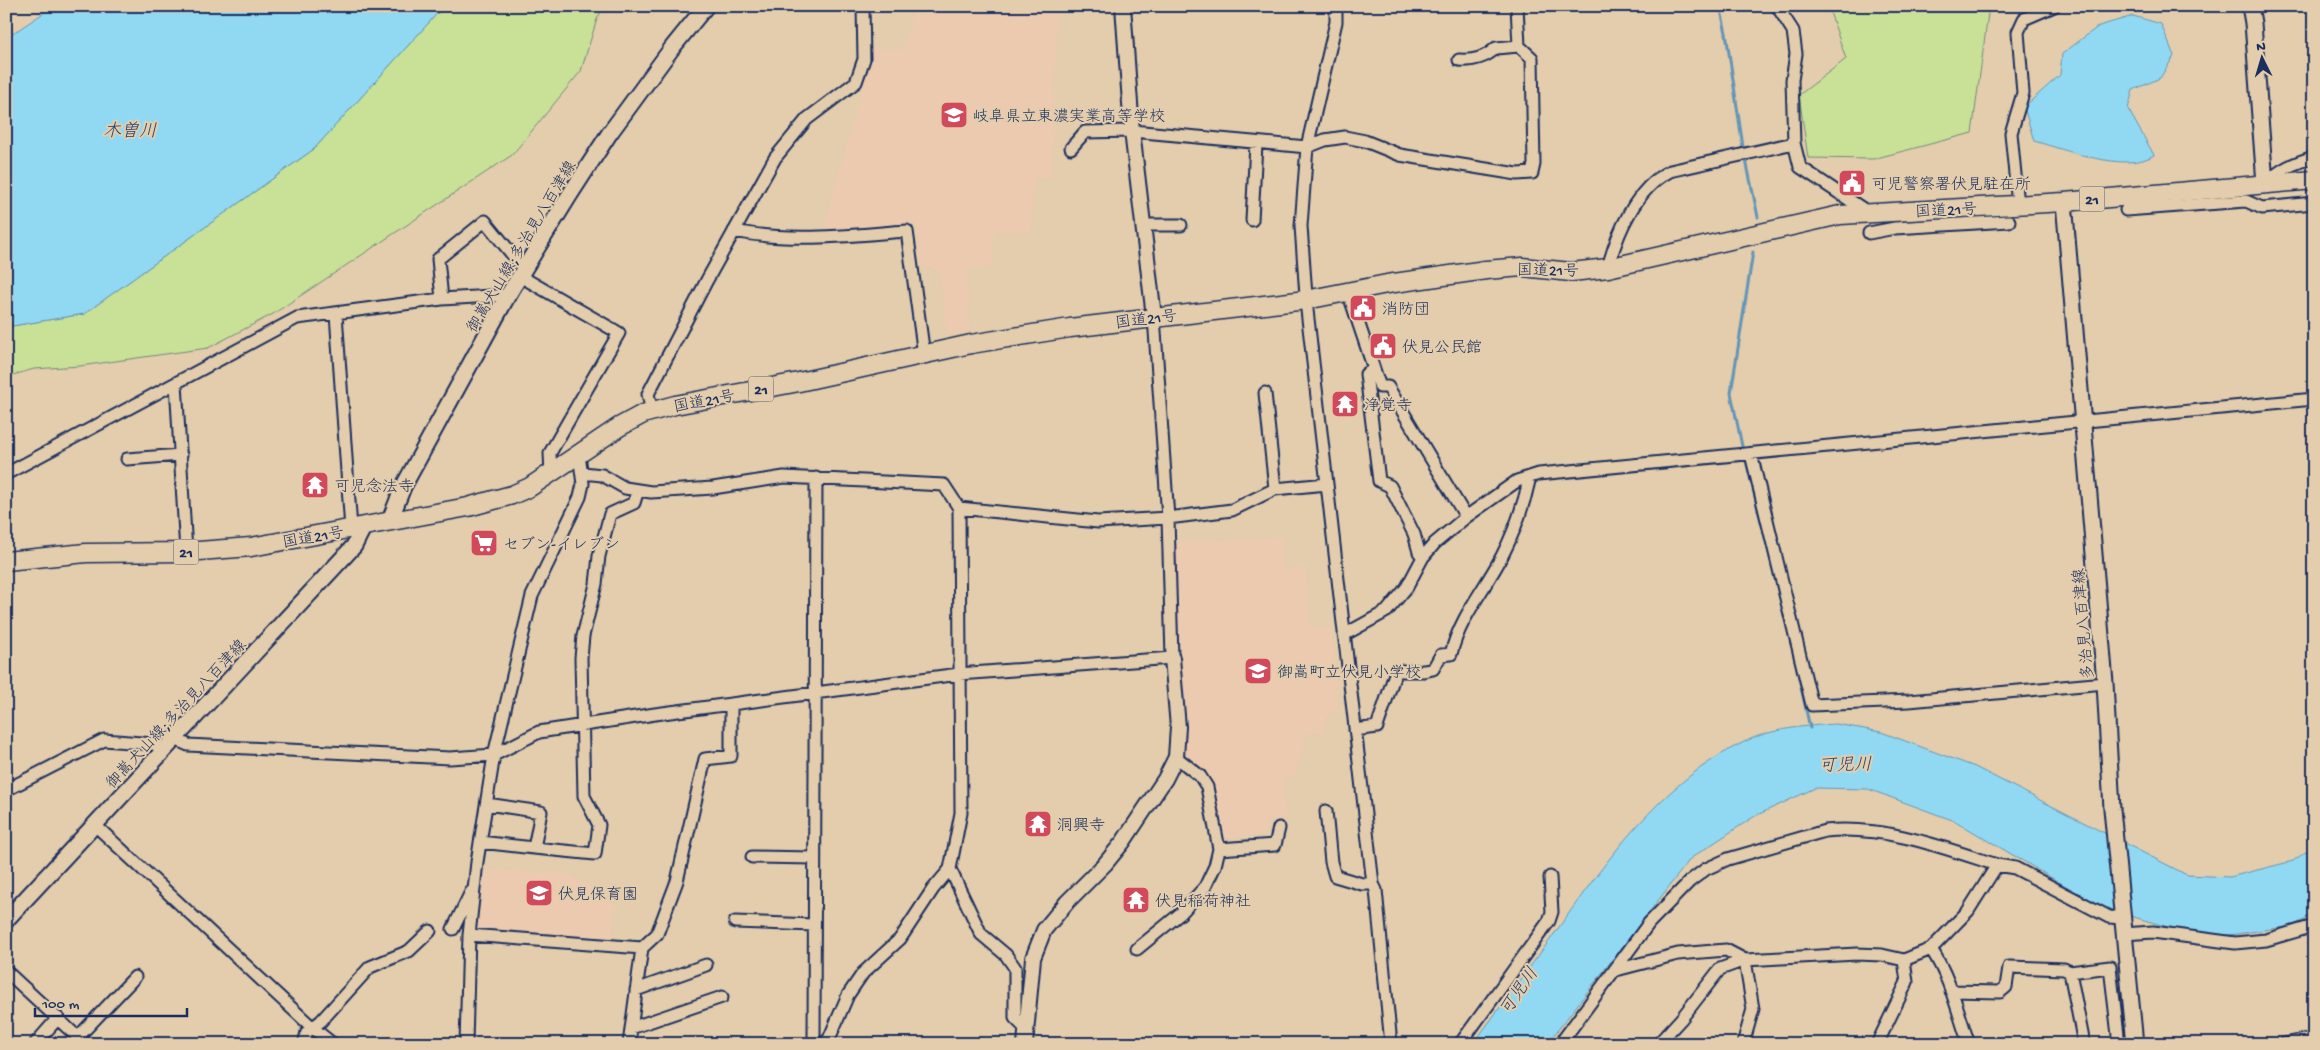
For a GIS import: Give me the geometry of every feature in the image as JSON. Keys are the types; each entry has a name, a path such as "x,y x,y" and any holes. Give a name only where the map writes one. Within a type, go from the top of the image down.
{"highway":[{"name":"国道21号","path":"6,561 86,553 186,552 251,547 468,507 512,496 551,474 619,427 652,412 675,405 799,382 971,344 1070,328 1306,300 1387,284 1486,270 1522,267 1571,272 1608,268 1811,220 1869,213 2064,202 2314,180"}],"main road":[{"name":"御嵩犬山線;多治見八百津線","path":"390,520 403,488 508,295 610,134 672,48 706,6"},
{"path":"2250,6 2253,23 2265,184"},
{"name":"多治見八百津線","path":"2064,202 2105,684 2112,809 2135,1044"},
{"name":"御嵩犬山線;多治見八百津線","path":"6,920 354,546 358,528"}],"street":[{"path":"652,412 648,394 677,334 775,158 807,119 856,82 864,59 863,6"},
{"path":"1025,1044 1033,958 1044,930 1067,902 1105,864 1123,842 1165,779 1176,757 1178,727 1172,658 1168,518 1154,317 1132,131 1123,6"},
{"path":"1336,6 1336,22 1307,147 1301,226 1306,300 1373,884 1376,890 1391,1044"},
{"path":"1071,148 1085,132 1132,131 1256,144 1307,147 1325,140 1345,138 1365,142 1400,155 1517,174 1532,174 1534,164 1532,58 1519,46 1517,6"},
{"path":"1777,6 1793,31 1796,54 1792,80 1794,143 1800,167 1869,213"},
{"path":"2018,205 2011,133 2022,93 2018,32 2024,19 2054,6"},
{"path":"1459,60 1472,61 1489,54 1496,48 1519,46"},
{"path":"1608,268 1623,227 1635,204 1661,175 1670,171 1794,143"},
{"path":"1252,220 1256,144"},
{"path":"2265,184 2276,172 2314,157"},
{"path":"2126,210 2246,201 2262,208 2314,203"},
{"path":"442,300 438,259 485,221 522,273 619,334 550,453 551,474"},
{"path":"1869,233 1895,228 2010,221"},
{"path":"1143,225 1181,226"},
{"path":"734,231 813,238 907,231 924,355"},
{"path":"1348,292 1380,387 1388,387 1466,517"},
{"path":"6,474 297,318 442,300 508,295"},
{"path":"336,314 358,528"},
{"path":"1373,370 1366,374 1379,481 1390,486 1414,534 1419,552 1423,557"},
{"path":"176,383 186,552"},
{"path":"1265,393 1275,488"},
{"path":"1344,635 1387,611 1407,587 1423,557 1435,543 1466,517 1517,481 1539,474 2314,399"},
{"path":"1751,454 1812,705 1910,701 2105,684"},
{"path":"126,459 181,455"},
{"path":"466,1044 469,935 480,842 488,804 494,755 532,596 580,497 583,473 579,455"},
{"path":"583,473 602,475 625,488 651,492 712,488 784,477 944,485 959,508 961,813 950,869 933,889 900,939 863,974 848,995 830,1042"},
{"path":"1355,730 1377,727 1396,671 1424,671 1433,669 1441,655 1451,654 1455,634 1502,556 1523,508 1530,477"},
{"path":"814,1044 816,478"},
{"path":"959,508 1098,522 1168,518 1232,510 1275,488 1327,484"},
{"path":"480,842 595,854 599,825 584,796 583,636 596,584 599,556 610,514 634,503 638,490"},
{"path":"6,790 104,740 169,745 450,758 494,755 539,732 583,724 959,674 1172,658"},
{"path":"629,1044 642,948 657,934 677,881 705,759 731,756 731,705"},
{"path":"1137,949 1181,913 1205,887 1215,866 1218,849 1207,787 1200,776 1176,757"},
{"path":"488,804 541,812 534,848"},
{"path":"1326,811 1331,862 1335,876 1362,884 1373,884"},
{"path":"96,825 333,1044"},
{"path":"1218,849 1275,845 1279,828"},
{"path":"1560,1044 1649,923 1690,881 1706,869 1728,859 1825,832 1842,830 1916,838 1997,865 2016,868 2110,917 2122,918"},
{"path":"752,857 814,858"},
{"path":"1658,1044 1681,1019 1720,969 1744,960 1857,954 1882,955 1904,960 1932,950 1968,911 1997,865"},
{"path":"950,869 981,934 1006,955 1015,968 1016,1018 1026,1029"},
{"path":"1460,1044 1549,921 1552,912 1550,877"},
{"path":"453,929 475,883"},
{"path":"735,922 813,925"},
{"path":"2124,934 2153,932 2235,943 2266,940 2314,926"},
{"path":"304,1044 307,1032 314,1028 370,968 409,951 430,931"},
{"path":"469,935 642,948"},
{"path":"1616,970 1678,954 1726,950 1744,960"},
{"path":"1932,950 1951,991 1969,1044"},
{"path":"1743,1044 1753,1010 1744,960"},
{"path":"1877,1044 1907,982 1904,960"},
{"path":"636,990 706,965"},
{"path":"1951,991 2000,992 2006,987 2009,967 2064,969 2070,972 2110,967 2119,1044"},
{"path":"6,971 82,1041 135,976"},
{"path":"2070,972 2084,1044"},
{"path":"631,1028 722,996"},
{"path":"35,1044 58,1018"},
{"path":"2284,1044 2314,1038"}],"shaded area":[{"name":"岐阜県立東濃実業高等学校","path":"915,6 1058,6 1051,178 1034,179 1031,232 994,231 994,267 967,269 971,330 947,336 939,271 921,266 916,224 822,232 873,47 901,51"},
{"name":"御嵩町立伏見小学校","path":"1282,537 1283,569 1306,568 1310,629 1332,628 1339,713 1327,714 1324,733 1307,732 1295,776 1282,779 1286,819 1265,821 1265,835 1217,839 1213,794 1207,776 1186,753 1173,542"},
{"name":"伏見保育園","path":"481,869 571,874 616,905 612,940 476,929"}],"green space":[{"path":"444,6 604,6 597,19 581,71 512,155 273,314 208,348 80,366 34,369 6,377 6,327 84,314 314,149"},
{"path":"1828,6 1989,6 1972,133 1873,159 1808,158 1799,95 1846,59"}],"water":[{"name":"木曽川","path":"54,6 444,6 314,149 84,314 6,327 6,38"},
{"path":"2133,16 2161,24 2174,56 2160,78 2133,90 2128,109 2154,155 2142,160 2128,162 2112,161 2078,154 2034,141 2024,107 2060,75 2062,54 2099,26"},
{"name":"可児川","path":"1836,724 1881,732 1975,767 2187,875 2230,877 2293,861 2314,846 2314,915 2292,926 2222,936 2175,929 2103,908 1955,821 1868,789 1815,788 1755,816 1691,858 1547,1044 1473,1044 1613,854 1660,802 1686,779 1714,759 1755,737 1789,728"}],"waterway":[{"path":"1720,6 1726,33 1743,147"},
{"path":"1746,160 1758,217"},
{"path":"1743,451 1731,393 1753,252"},
{"path":"1745,457 1782,606"},
{"path":"1790,637 1810,728"}],"place":[{"name":"岐阜県立東濃実業高等学校","path":"954,115"},
{"name":"可児警察署伏見駐在所","path":"1852,183"},
{"name":"消防団","path":"1363,308"},
{"name":"伏見公民館","path":"1383,346"},
{"name":"浄覚寺","path":"1345,404"},
{"name":"可児念法寺","path":"315,485"},
{"name":"セブン-イレブン","path":"484,543"},
{"name":"御嵩町立伏見小学校","path":"1258,671"},
{"name":"洞興寺","path":"1038,824"},
{"name":"伏見保育園","path":"539,893"},
{"name":"伏見稲荷神社","path":"1136,900"}]}
